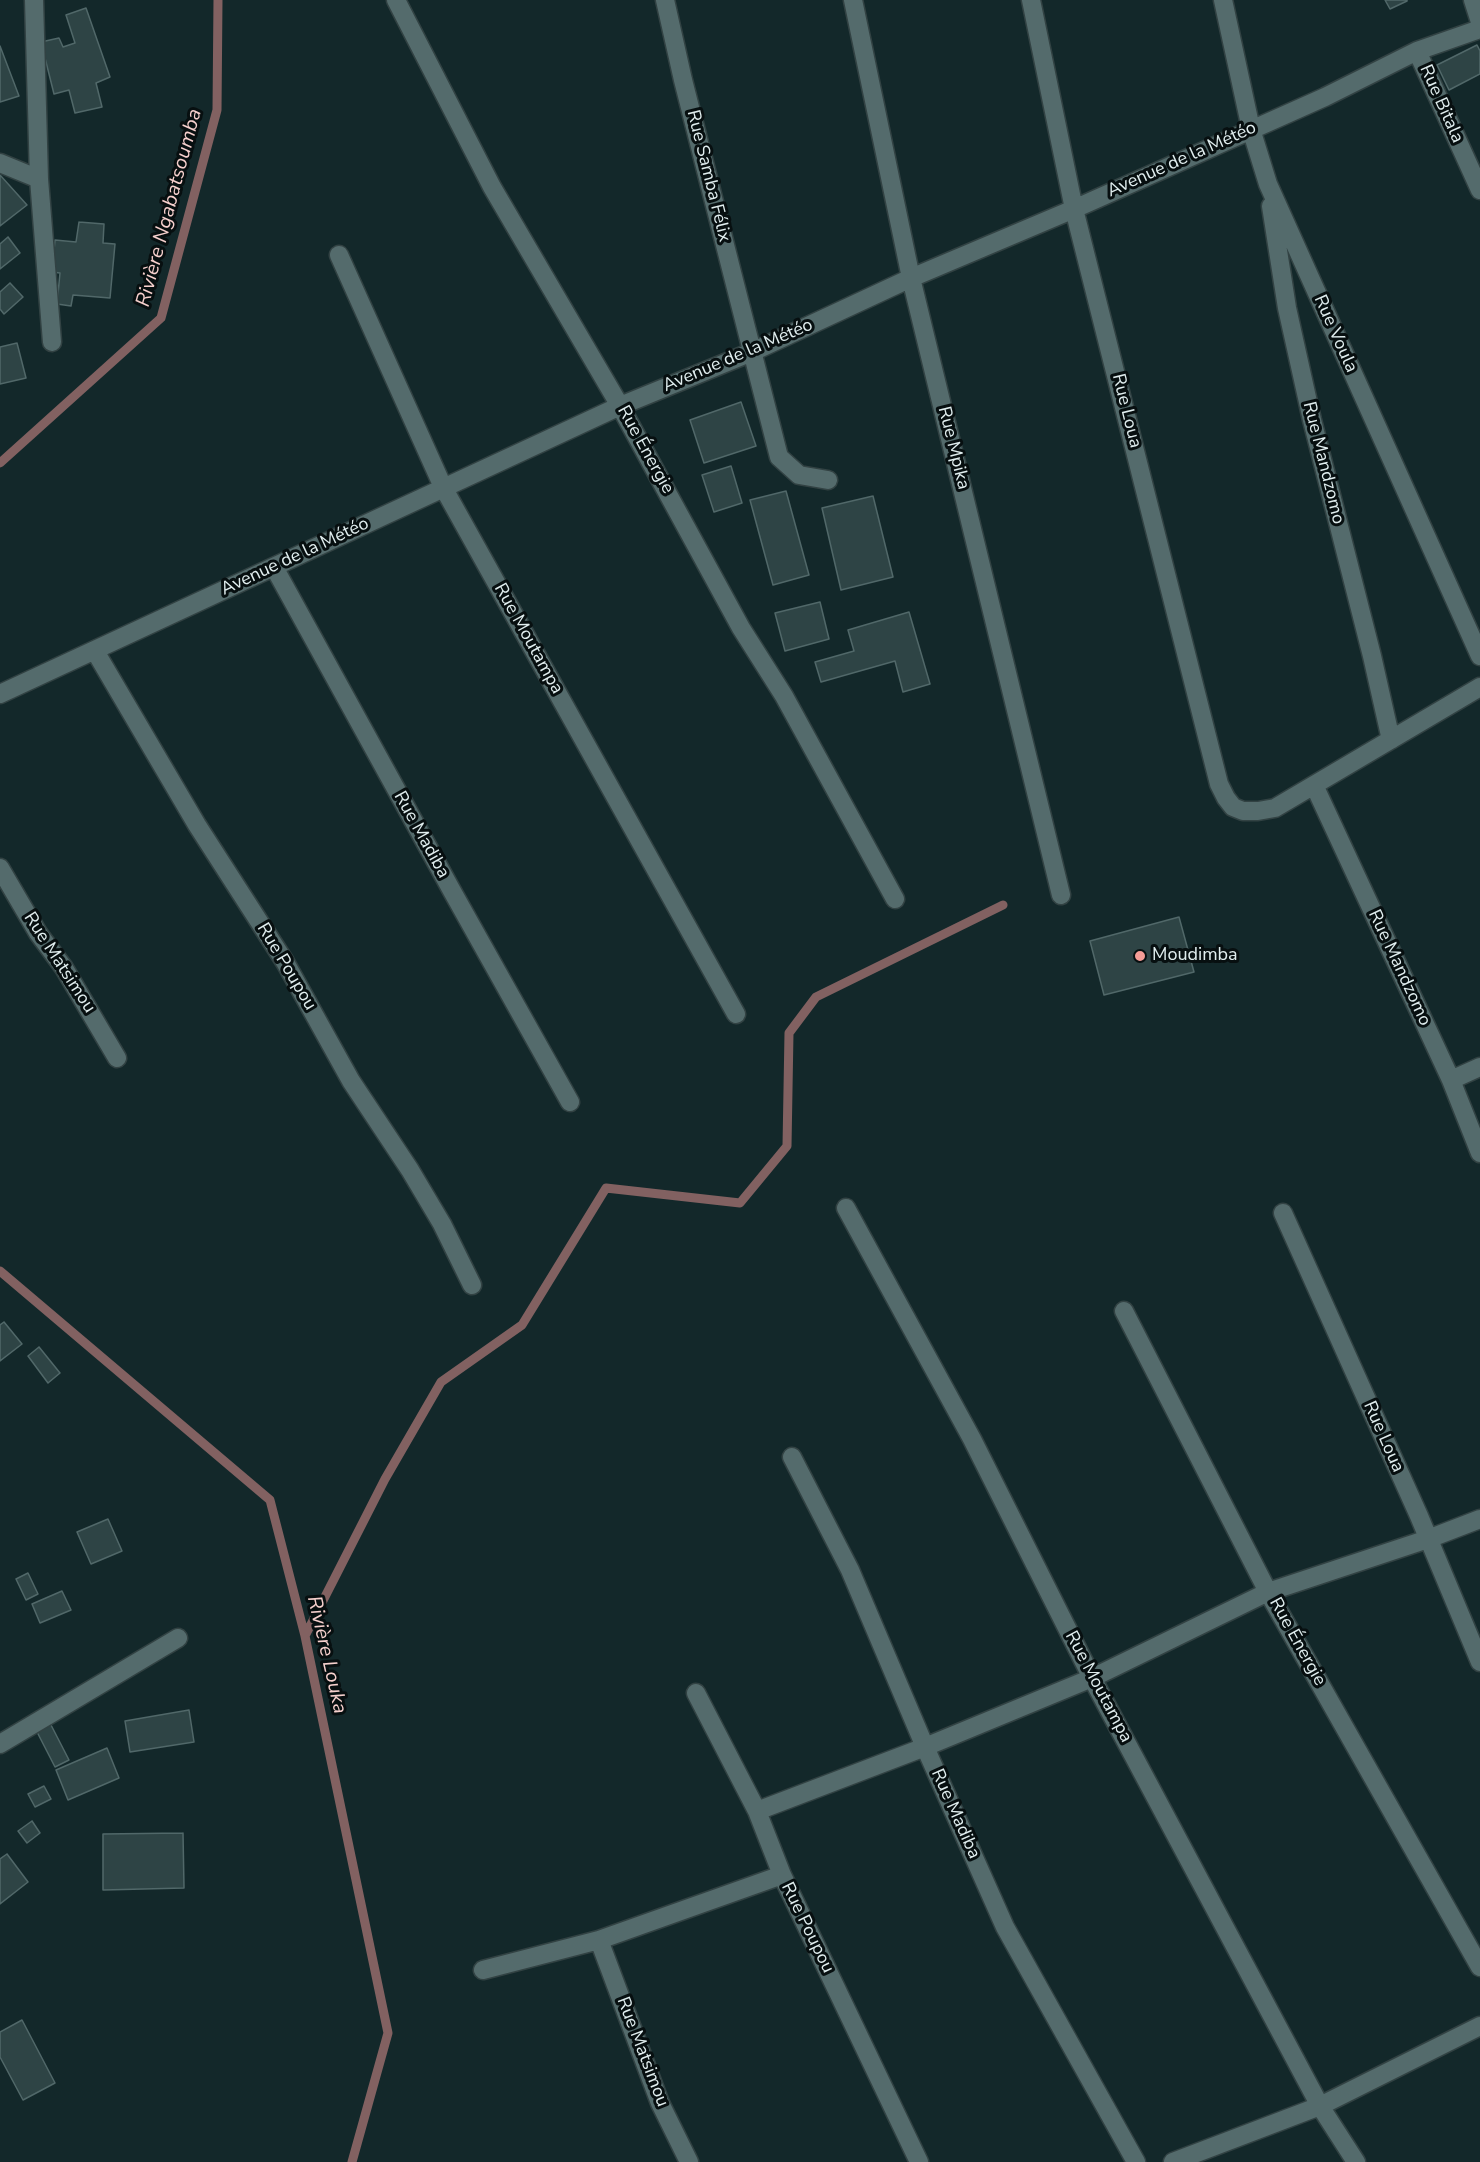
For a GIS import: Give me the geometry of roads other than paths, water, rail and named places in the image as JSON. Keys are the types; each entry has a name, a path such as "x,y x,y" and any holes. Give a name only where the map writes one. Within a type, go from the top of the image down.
{"street":[{"path":"34,0 39,179 52,342"},
{"name":"Rue Énergie","path":"396,0 492,188 620,406 741,628 783,696 895,899"},
{"name":"Rue Samba Félix","path":"665,0 683,80 779,456 799,475 828,480"},
{"name":"Rue Mpika","path":"853,0 911,278 1061,895"},
{"name":"Rue Loua","path":"1031,0 1074,209 1219,784 1233,807 1243,811 1275,808 1314,785"},
{"name":"Rue Voula","path":"1223,0 1251,129 1268,184 1480,656"},
{"path":"1473,0 1480,22"},
{"name":"Avenue de la Météo","path":"0,694 620,406 752,352 911,278 1074,209 1325,97 1417,51 1480,29"},
{"name":"Rue Bitala","path":"1417,51 1480,190"},
{"path":"0,163 39,179"},
{"name":"Rue Mandzomo","path":"1268,184 1287,308 1304,386 1391,740"},
{"name":"Rue Moutampa","path":"339,255 443,487 736,1014"},
{"name":"Rue Madiba","path":"274,567 570,1102"},
{"name":"Rue Poupou","path":"95,651 197,825 285,962 351,1081 410,1170 442,1224 472,1285"},
{"path":"1314,785 1480,687"},
{"name":"Rue Mandzomo","path":"1314,785 1451,1080 1480,1153"},
{"name":"Rue Matsimou","path":"0,868 38,933 64,968 117,1058"},
{"path":"1451,1080 1480,1067"},
{"name":"Rue Moutampa","path":"846,1208 972,1439 1092,1678 1320,2106 1356,2162"},
{"name":"Rue Loua","path":"1283,1213 1428,1539 1480,1662"},
{"name":"Rue Énergie","path":"1124,1311 1268,1592 1480,1967"},
{"name":"Rue Madiba","path":"792,1457 850,1570 1005,1927 1136,2162"},
{"path":"757,1811 925,1747 1092,1678 1268,1592 1428,1539 1480,1519"},
{"path":"0,1744 178,1638"},
{"name":"Rue Poupou","path":"696,1693 757,1811 782,1875 919,2162"},
{"path":"483,1970 599,1940 782,1875"},
{"name":"Rue Matsimou","path":"599,1940 660,2103 689,2162"},
{"path":"1173,2162 1320,2106 1480,2026"}],"waterway":[{"name":"Rivière Ngabatsoumba","path":"0,463 161,318 217,110 218,0"},
{"path":"305,1636 385,1479 441,1382 522,1325 606,1188 740,1203 787,1146 789,1033 816,997 1003,905"},
{"name":"Rivière Louka","path":"0,1271 270,1500 305,1636 388,2033 352,2162"}],"place":[{"name":"Moudimba","path":"1140,956"}]}
